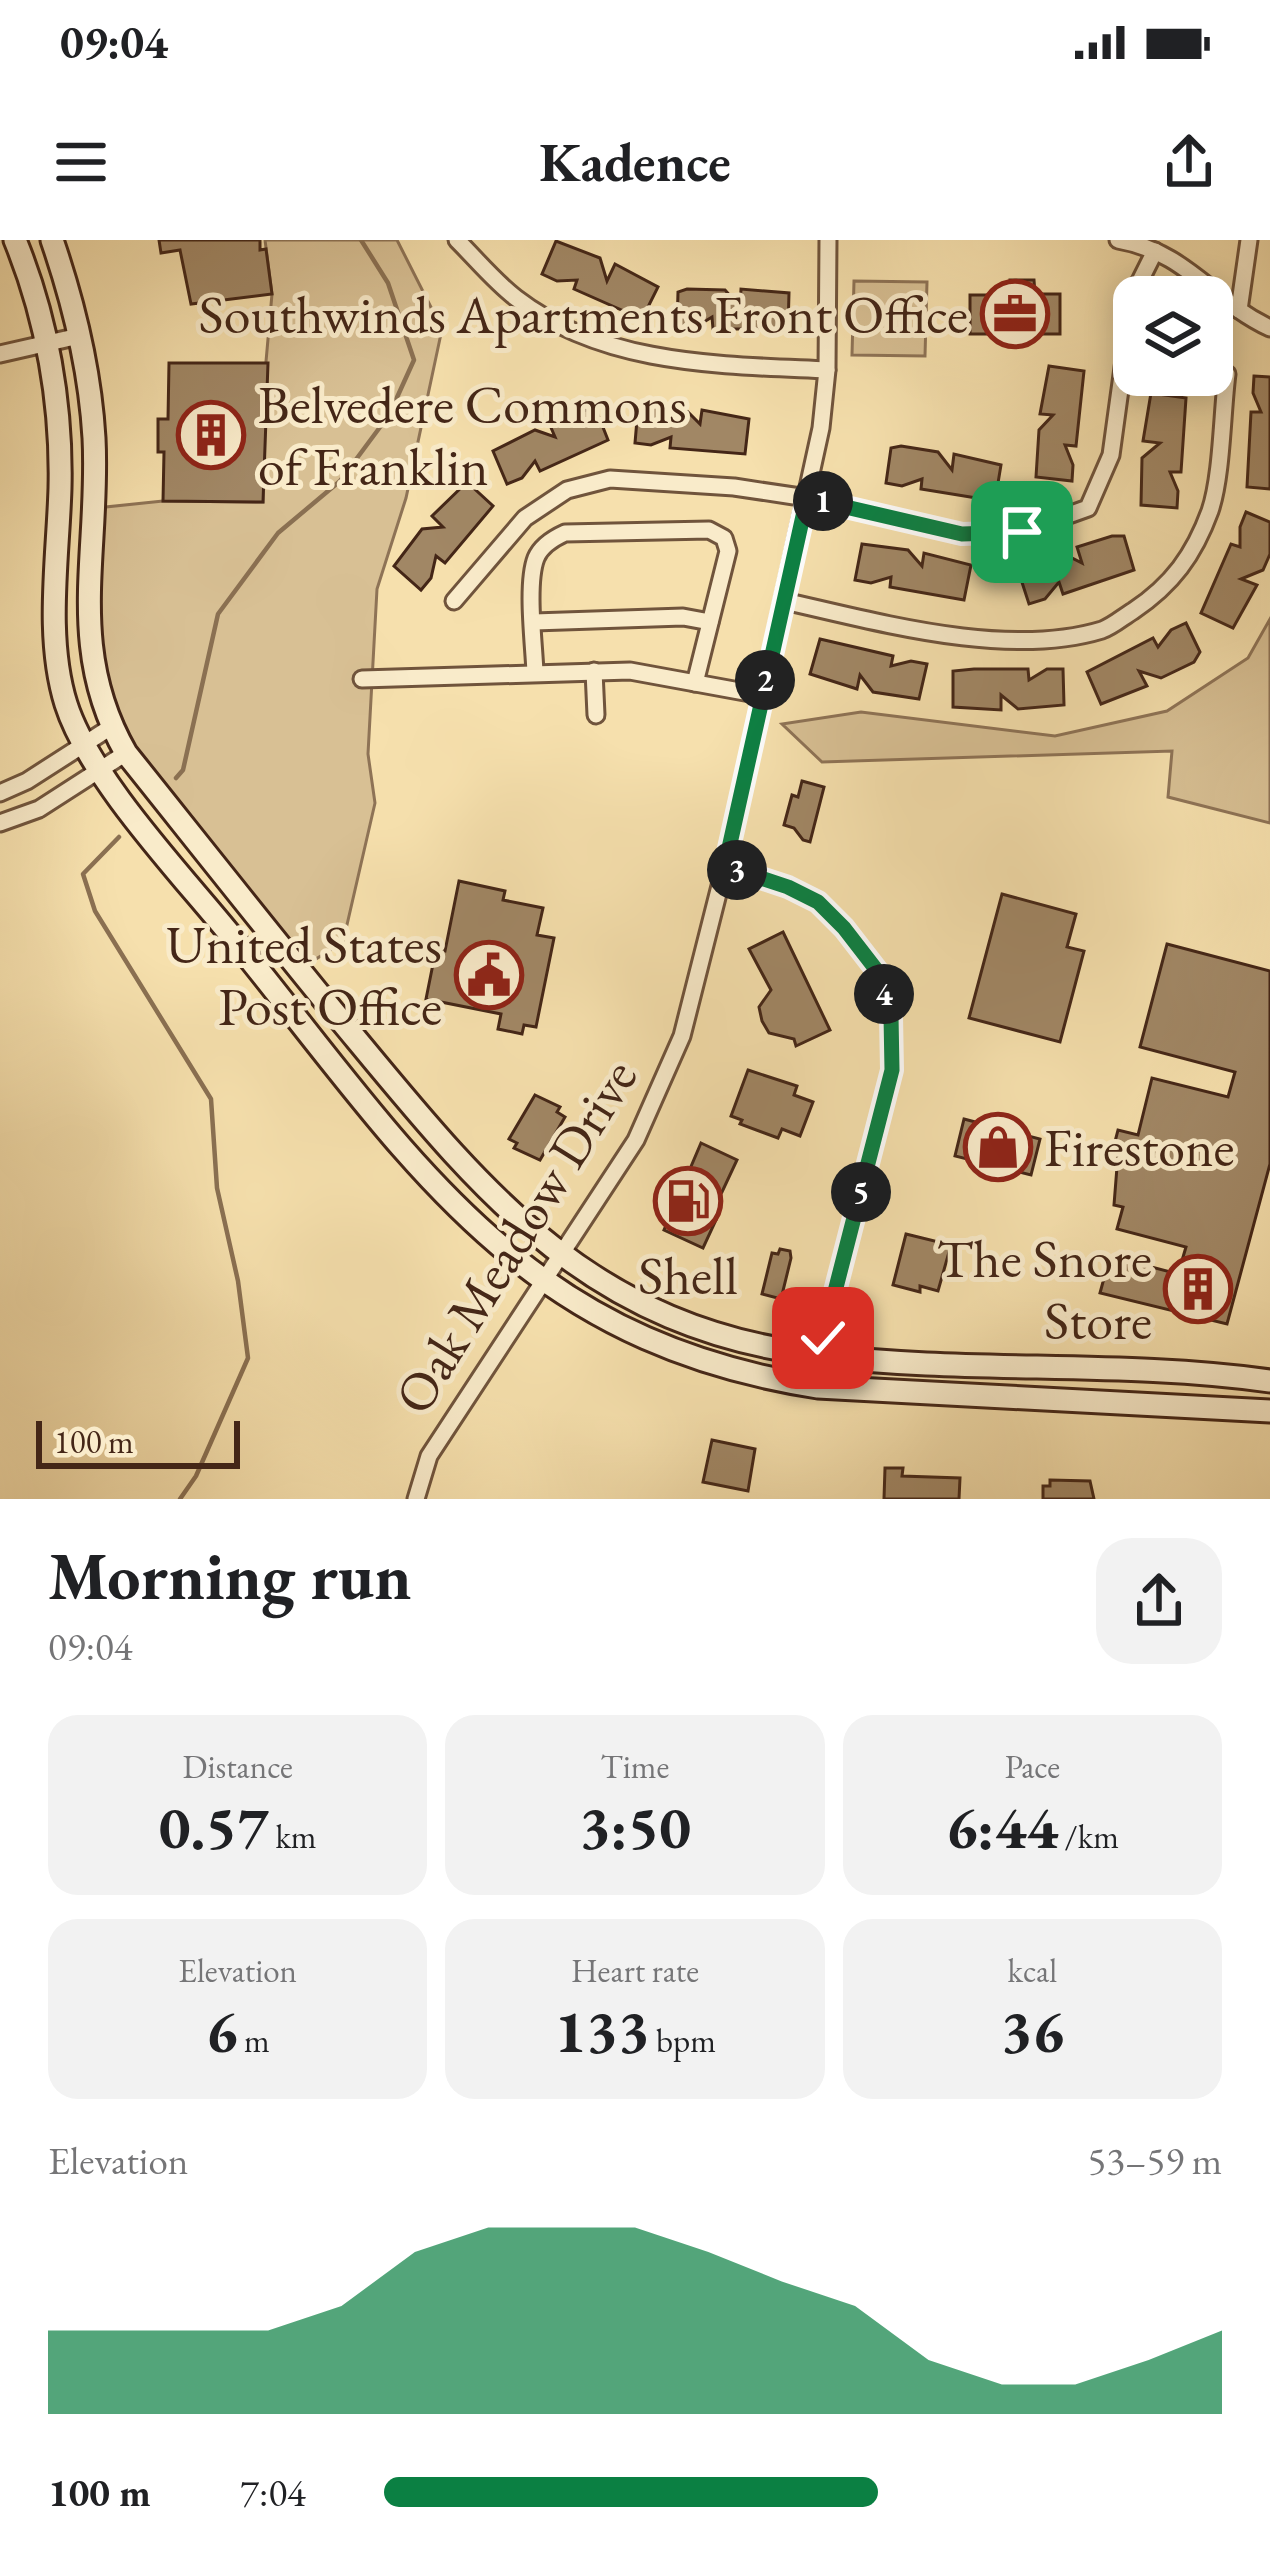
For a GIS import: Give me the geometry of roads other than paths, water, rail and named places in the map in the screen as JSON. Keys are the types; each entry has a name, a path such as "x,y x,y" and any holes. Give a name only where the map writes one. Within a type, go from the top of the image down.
{"main road":[{"path":"15,240 47,344 59,440 57,659 66,704 84,745 99,770 430,1183 487,1238 543,1283 655,1343 755,1378 818,1387 1270,1412"},
{"path":"52,240 79,336 94,436 90,654 111,728 126,753 454,1157 506,1210 561,1256 614,1290 692,1326 760,1345 818,1355 1144,1369 1270,1381"}],"street":[{"path":"457,240 516,298 556,322 620,347 676,362 826,370"},
{"name":"Oak Meadow Drive","path":"416,1499 429,1456 612,1180 658,1096 682,1036 725,866 821,428 828,240"},
{"path":"1118,240 1155,251 1190,269 1239,310 1270,328"},
{"path":"1239,310 1249,240"},
{"path":"1142,276 1155,251"},
{"path":"0,353 79,336"},
{"path":"454,601 525,518 568,490 610,479 734,487 807,498 962,534 1022,532 1088,508 1111,455 1122,396"},
{"path":"784,601 976,638 1051,638 1105,629 1161,592 1191,557 1212,506 1224,396"},
{"path":"535,674 537,557 557,536 709,530 724,538 728,551 695,682"},
{"path":"534,622 682,617 710,622"},
{"path":"594,671 596,715"},
{"path":"362,679 630,671 761,695"},
{"path":"0,793 111,728"},
{"path":"0,823 39,809 126,753"},
{"path":"725,866 818,902 878,972 891,1016 892,1070 818,1355"}],"waterway":[{"path":"176,778 183,770 218,614 278,533 340,481 389,415 414,360 388,283 361,240"},
{"path":"119,837 83,874 95,911 211,1099 217,1188 238,1281 248,1358 196,1476 180,1499"}],"place":[{"name":"Southwinds Apartments Front Office","path":"1015,314"},
{"name":"Belvedere Commons of Franklin","path":"211,435"},
{"name":"United States Post Office","path":"489,975"},
{"name":"Firestone","path":"998,1147"},
{"name":"Shell","path":"688,1201"},
{"name":"The Snore Store","path":"1198,1289"}]}
